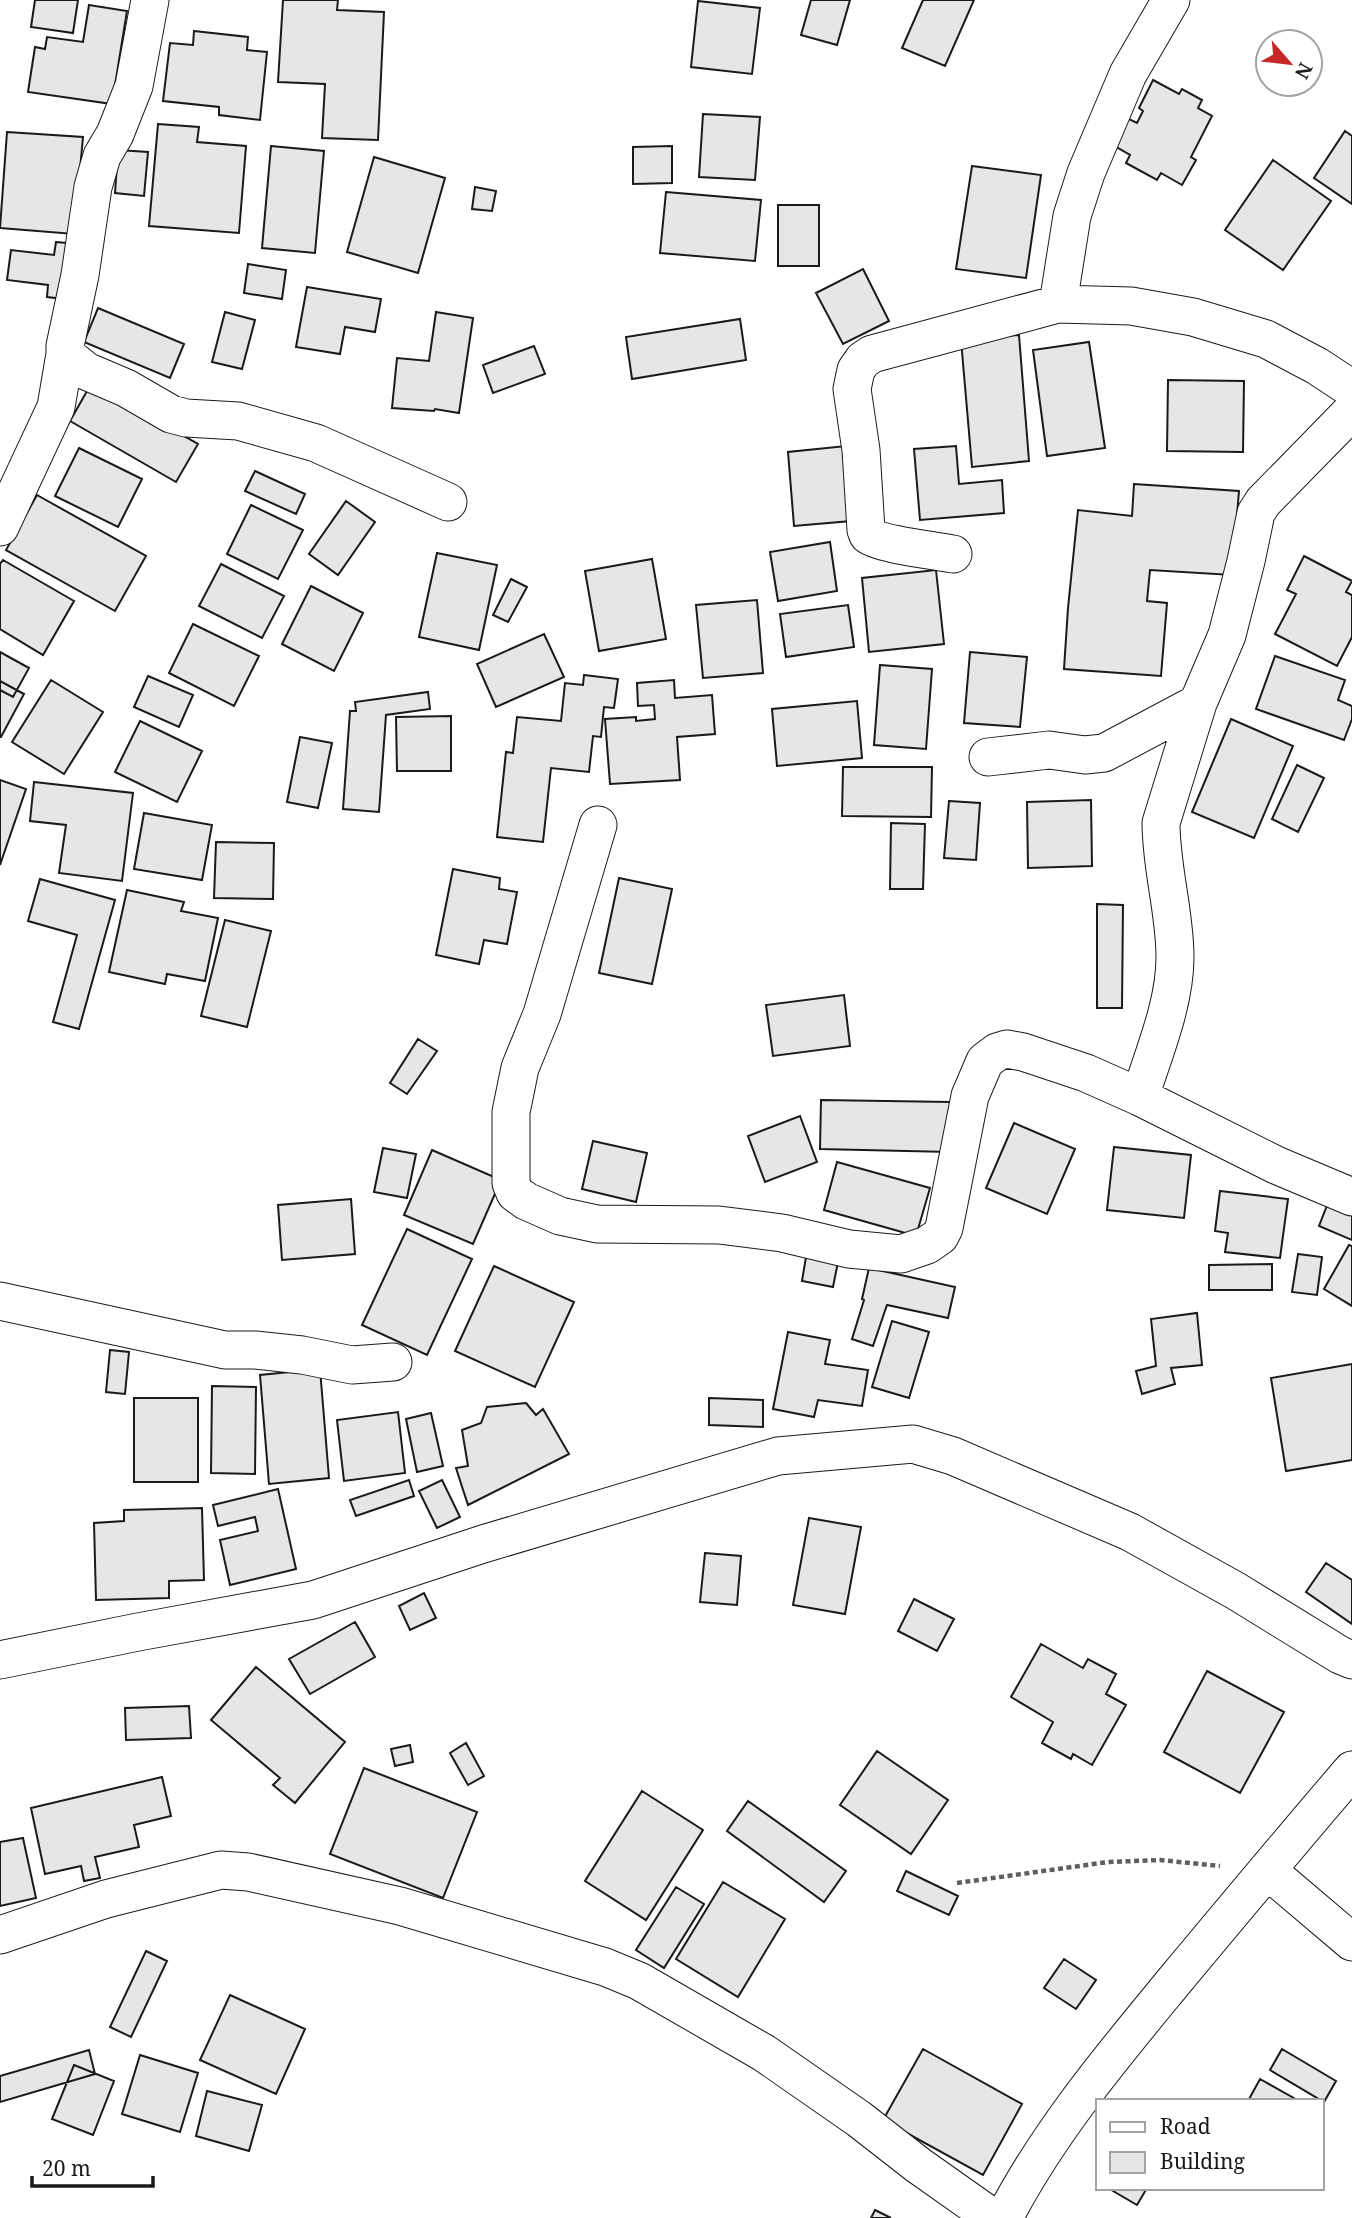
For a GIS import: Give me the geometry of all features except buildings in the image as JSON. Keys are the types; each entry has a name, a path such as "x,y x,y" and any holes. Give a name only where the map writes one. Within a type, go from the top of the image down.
{"street":[{"path":"0,527 56,407 93,187 102,156 116,134 134,86 150,0"},
{"path":"1058,304 1072,216 1086,173 1128,74 1171,0"},
{"path":"953,554 892,544 868,535 865,525 861,450 852,389 856,370 863,360 872,354 1058,304 1131,306 1193,317 1266,339 1317,366 1352,389"},
{"path":"65,354 86,371 126,388 171,414 186,418 238,421 270,428 316,443 448,502"},
{"path":"1140,1097 1163,1027 1174,978 1175,955 1161,823 1198,703 1227,635 1256,513 1263,502 1352,411"},
{"path":"988,757 1049,750 1085,755 1104,753 1198,703"},
{"path":"598,825 542,1014 520,1068 511,1112 511,1183 515,1193 526,1201 560,1216 597,1224 719,1225 782,1233 849,1249 901,1254 927,1245 940,1236 944,1228 970,1096 985,1061 1007,1049 1086,1073 1276,1165 1352,1197"},
{"path":"0,1301 225,1350 302,1355 352,1366 393,1362"},
{"path":"0,1660 313,1601 483,1544 778,1456 914,1444 953,1456 1130,1532 1352,1660"},
{"path":"1004,2218 1022,2182 1051,2137 1122,2044 1352,1770"},
{"path":"0,1935 106,1899 221,1870 248,1872 400,1906 604,1967 639,1981 764,2053 859,2119 992,2218"},
{"path":"1266,1870 1352,1942"}],"path":[{"path":"957,1882 1108,1862 1160,1860 1266,1870"}]}
